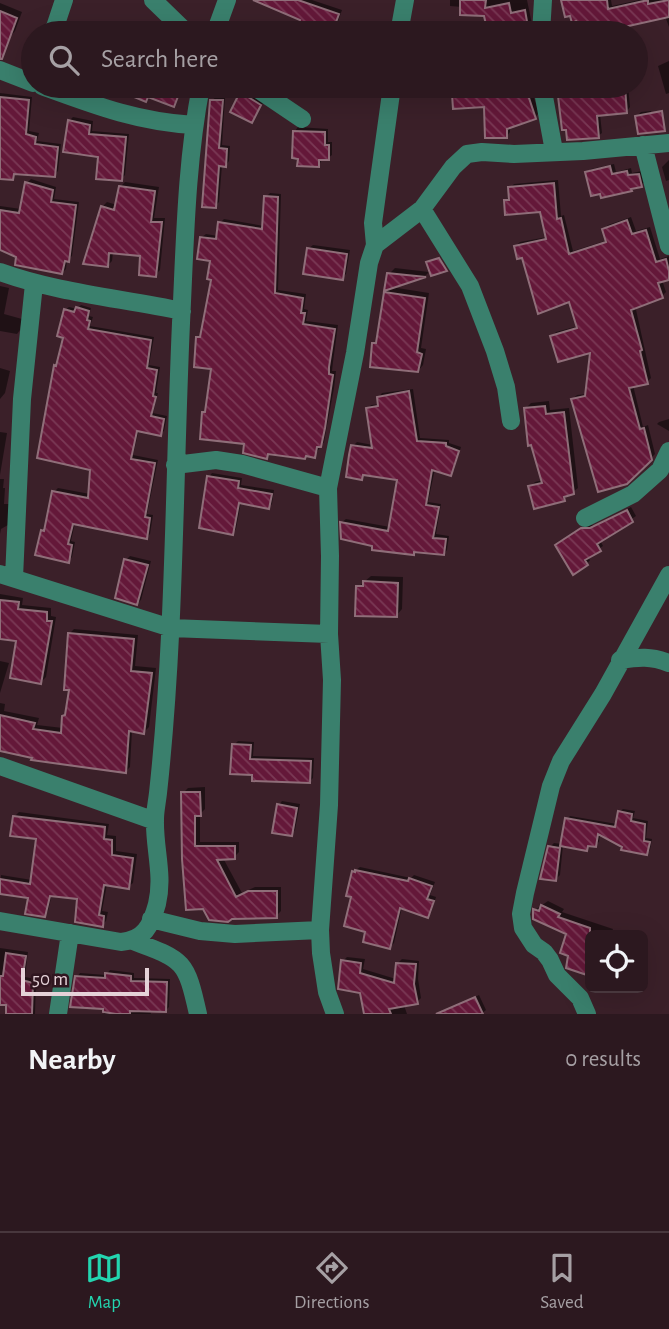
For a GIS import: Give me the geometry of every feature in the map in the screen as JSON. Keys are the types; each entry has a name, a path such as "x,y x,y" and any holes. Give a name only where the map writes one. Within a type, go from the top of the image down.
{"street":[{"path":"57,21 64,0"},
{"path":"153,0 175,21"},
{"path":"219,21 227,0"},
{"path":"401,21 405,0"},
{"path":"542,21 543,0"},
{"path":"0,70 21,78"},
{"path":"85,98 135,118 159,123 194,125"},
{"path":"0,921 121,942 133,941 148,928 157,903 160,866 155,821 171,628 186,202 199,98"},
{"path":"271,98 302,119"},
{"path":"335,1014 327,992 320,930 329,805 332,680 328,488 355,353 369,263 375,245 373,223 390,98"},
{"path":"544,98 554,151"},
{"path":"375,245 422,209 453,167 467,154 583,151 669,143"},
{"path":"643,145 669,246"},
{"path":"422,209 470,286 506,387 511,421"},
{"path":"0,272 34,284 182,311"},
{"path":"34,284 7,576 171,628 329,634"},
{"path":"585,518 633,494 660,470 669,451"},
{"path":"175,465 216,460 242,464 328,488"},
{"path":"587,1014 580,998 557,975 544,952 528,938 521,914 551,786 561,761 603,694 669,575"},
{"path":"620,660 640,656 669,663"},
{"path":"0,766 155,821"},
{"path":"151,919 200,931 235,934 320,930"},
{"path":"58,1014 70,933"},
{"path":"133,941 161,951 180,962 190,979 199,1013"}],"building":[{"path":"253,0 298,0 339,14 336,21 300,20"},
{"path":"460,0 486,0 485,8 509,3 511,13 525,10 527,21 485,21 484,16 460,15"},
{"path":"561,0 607,0 608,9 648,0 648,4 669,0 669,17 648,22 571,21 570,16 565,17"},
{"path":"0,11 17,18 2,59 0,59"},
{"path":"0,97 29,100 26,134 36,137 35,144 58,147 55,177 14,174 13,180 0,179"},
{"path":"151,98 177,98 174,107"},
{"path":"237,98 250,98 261,105 252,123 230,112"},
{"path":"452,98 529,98 536,119 507,129 507,138 485,138 484,107 453,109"},
{"path":"558,98 626,98 627,113 597,116 599,138 567,140 566,130 562,130"},
{"path":"210,100 223,100 219,148 227,149 226,167 219,166 216,208 202,207"},
{"path":"662,111 665,131 638,134 635,116"},
{"path":"68,120 90,125 89,134 126,137 122,181 96,179 98,157 63,152"},
{"path":"293,131 325,132 325,145 329,145 329,160 319,160 319,167 297,166 298,159 292,158"},
{"path":"610,166 612,174 627,171 628,175 639,174 642,187 601,198 600,194 591,196 585,172"},
{"path":"25,182 53,190 51,202 76,205 69,262 65,261 62,274 15,265 16,257 0,250 0,210 19,213"},
{"path":"554,183 557,219 561,218 569,254 606,242 602,229 627,220 632,234 646,230 656,262 666,259 669,271 669,280 658,283 663,298 631,310 648,384 629,388 640,429 644,428 652,460 627,484 598,492 571,399 585,396 590,353 558,362 550,336 577,328 569,302 538,314 522,258 517,259 514,246 546,239 540,212 505,215 504,200 509,200 508,187"},
{"path":"119,186 155,191 151,222 162,222 156,277 139,275 140,256 109,253 108,267 83,264 101,206 114,210"},
{"path":"264,196 278,197 275,293 303,298 303,324 335,329 329,367 329,374 333,375 325,428 321,447 317,447 315,458 268,454 267,459 243,453 244,444 200,439 202,412 205,412 211,369 194,367 196,337 200,337 211,280 207,279 210,261 197,259 200,237 216,239 218,222 262,229"},
{"path":"307,248 347,254 343,280 303,274"},
{"path":"439,258 447,271 431,276 426,262"},
{"path":"387,273 426,277 384,291"},
{"path":"384,292 425,298 417,352 422,354 418,372 370,367 372,343 376,343"},
{"path":"76,307 89,311 88,329 151,340 147,368 157,370 153,396 156,397 151,416 164,419 161,436 137,431 131,459 155,463 145,517 150,518 147,539 73,524 68,544 72,545 69,563 35,555 41,530 44,531 52,491 88,498 90,470 37,458 54,365 56,366 63,338 57,336 64,309 74,312"},
{"path":"409,391 417,441 446,443 446,446 459,451 451,476 432,470 426,505 439,507 433,538 446,539 444,555 372,550 372,546 341,539 340,522 388,531 397,480 363,475 362,480 346,477 349,455 351,445 372,448 366,408 378,406 377,397"},
{"path":"545,406 546,414 564,412 574,494 564,497 565,501 534,509 528,486 542,483 531,445 528,446 524,408"},
{"path":"207,476 239,481 238,488 272,494 269,509 239,503 233,535 199,528"},
{"path":"627,510 633,522 597,544 601,551 585,560 588,565 573,575 555,545 581,528 590,528"},
{"path":"124,559 148,565 137,605 115,598"},
{"path":"363,581 398,583 397,617 355,616 356,586 363,586"},
{"path":"0,600 19,602 18,609 47,612 47,621 52,621 41,684 10,678 16,641 0,639"},
{"path":"68,633 134,639 131,671 152,673 144,734 129,731 126,773 31,760 32,758 0,751 0,715 35,723 33,729 61,733 62,716 65,715 69,690 64,690"},
{"path":"232,744 251,745 250,759 311,761 310,783 252,781 252,775 230,774"},
{"path":"181,792 200,792 201,816 195,816 195,846 235,846 235,859 217,860 236,897 248,891 277,891 277,918 232,919 228,922 209,920 203,909 186,910"},
{"path":"277,804 297,808 292,836 272,833"},
{"path":"618,811 632,814 631,821 645,824 644,841 650,842 647,855 621,850 622,847 598,834 596,847 588,846 587,851 560,846 565,818 615,827"},
{"path":"13,816 105,827 104,839 112,840 112,855 133,858 129,889 104,885 99,915 104,916 103,927 75,922 77,899 50,896 45,917 25,914 28,898 0,894 0,879 30,884 36,839 10,836"},
{"path":"548,846 560,848 556,881 540,879"},
{"path":"352,871 408,881 409,878 432,886 427,899 434,901 428,918 400,908 390,949 363,942 365,932 344,926 351,897 346,896"},
{"path":"541,905 560,914 558,917 590,928 585,930 585,974 566,968 568,956 560,953 566,934 533,919 533,909 539,911"},
{"path":"6,953 26,956 22,980 33,983 32,1014 6,1014 6,1005 0,1005 0,976 3,976"},
{"path":"341,960 361,963 360,973 394,983 396,963 416,964 414,984 418,1004 389,1009 391,1014 364,1014 360,993 338,989"},
{"path":"105,973 131,976 131,981 167,982 166,1012 130,1011 130,1014 116,1014 103,1012 103,1009 70,1007 75,976 105,978"},
{"path":"475,997 483,1014 436,1014"}]}
